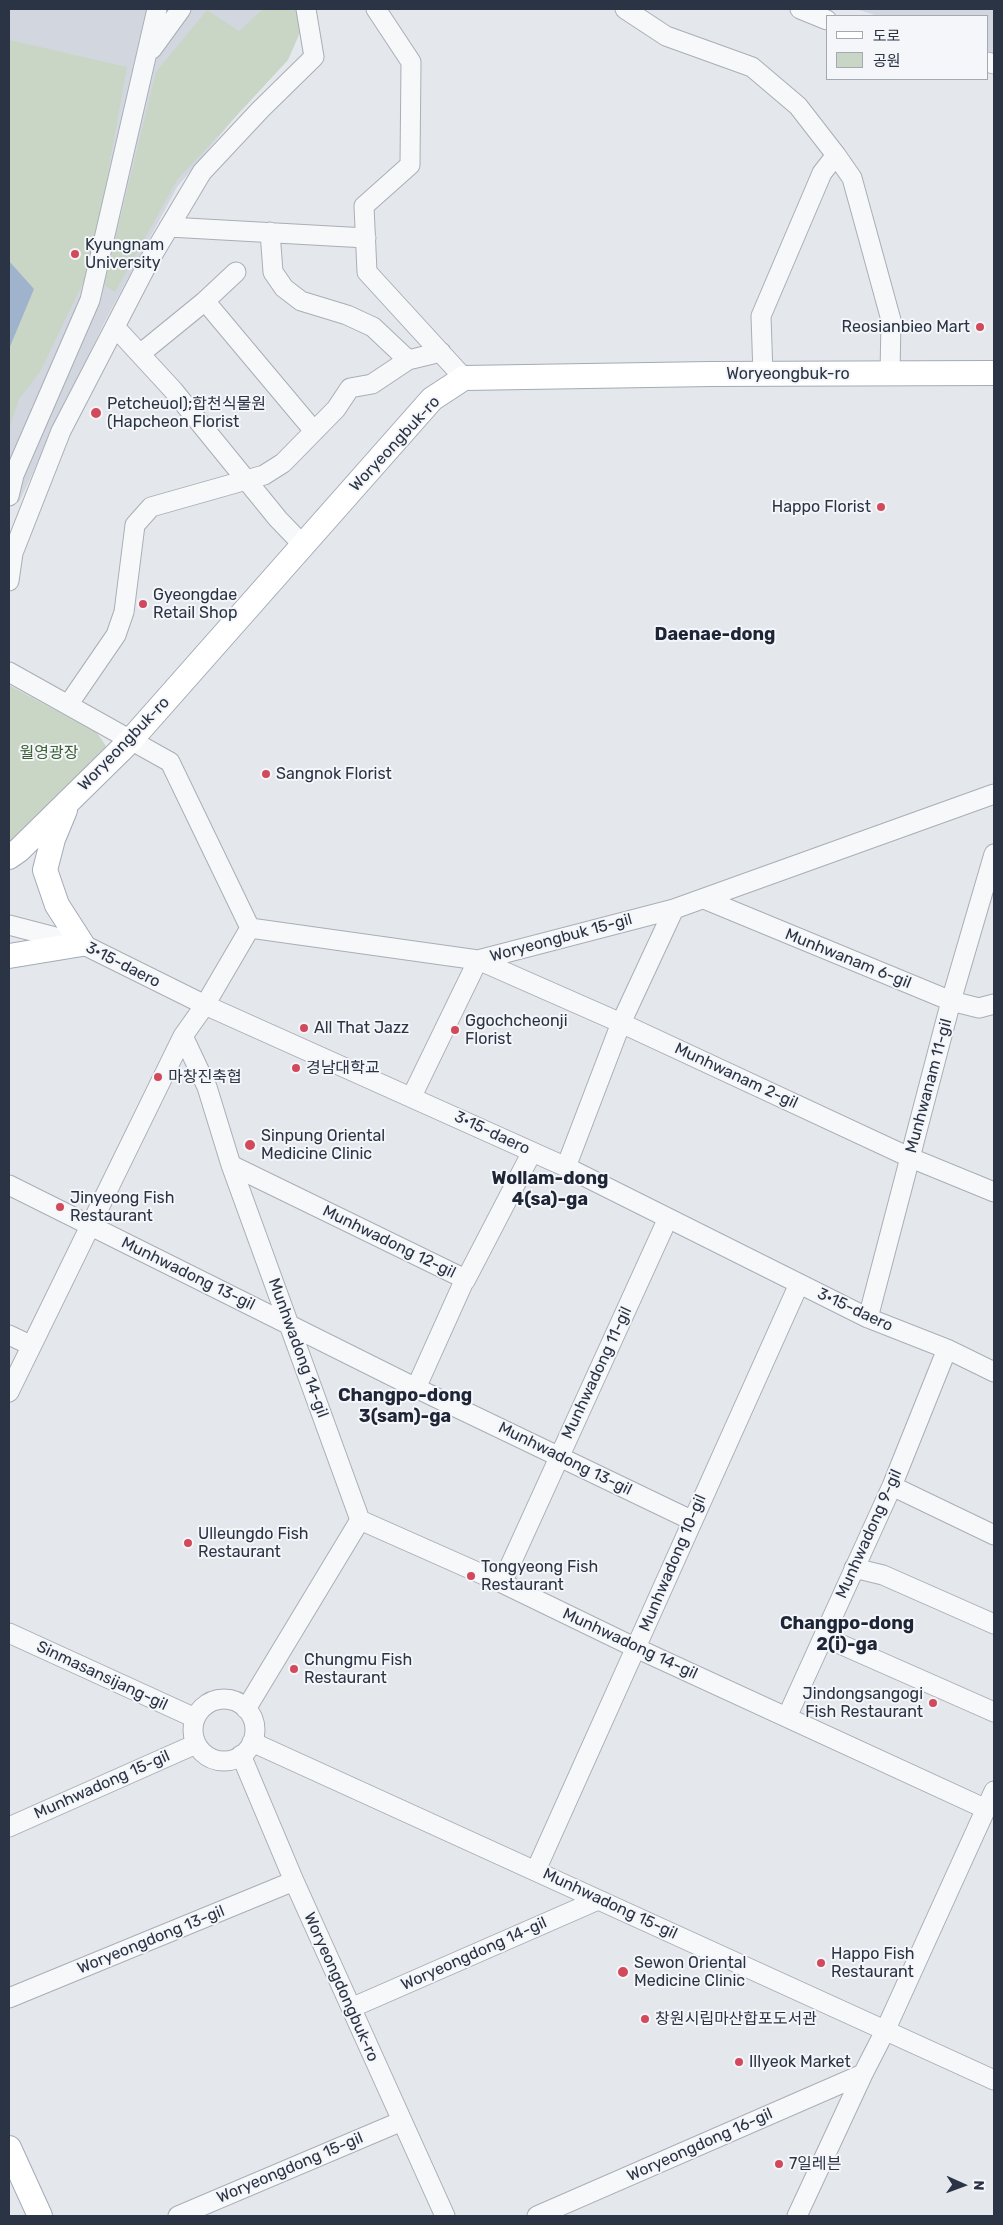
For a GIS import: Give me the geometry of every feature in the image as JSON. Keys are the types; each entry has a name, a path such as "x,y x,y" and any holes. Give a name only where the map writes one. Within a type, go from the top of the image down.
{"main road":[{"name":"Woryeongbuk-ro","path":"9,857 19,850 130,741 432,399 464,378 763,374 994,374"},
{"path":"9,956 82,944 57,905 45,870 53,839 68,802"},
{"path":"9,2148 40,2216"}],"street":[{"path":"9,496 14,476 90,300 157,9"},
{"path":"146,56 181,9"},
{"path":"9,582 13,554 61,431 149,261 202,172 260,110 314,57 306,9"},
{"path":"376,9 411,62 410,165 364,206 367,272 464,378"},
{"path":"625,9 666,36 752,67 798,106 836,155 852,178 891,320 890,374"},
{"path":"800,9 826,20"},
{"path":"763,374 761,316 822,173 836,155"},
{"path":"169,227 366,238"},
{"path":"270,232 273,272 284,288 301,301 348,315 373,328 408,360"},
{"path":"140,354 205,301 236,272"},
{"path":"205,301 314,431"},
{"path":"115,326 174,390 278,519 303,545"},
{"path":"68,705 116,634 124,612 135,525 150,507 264,475 283,462 314,431 336,408 350,388 372,384 408,360 440,352"},
{"path":"9,672 170,762 250,928 205,1005 183,1036 30,1345 9,1392"},
{"name":"Woryeongbuk 15-gil","path":"250,928 478,960 704,899 994,794"},
{"name":"Munhwanam 11-gil","path":"868,1318 951,1001 994,854"},
{"name":"Munhwanam 6-gil","path":"704,899 951,1001 979,1008 994,1004"},
{"path":"566,1167 621,1022 674,908"},
{"name":"3·15-daero","path":"9,925 82,944 205,1005 412,1096 566,1167 868,1318 947,1350 994,1372"},
{"path":"412,1096 478,960"},
{"name":"Munhwanam 2-gil","path":"478,960 621,1022 911,1158 994,1192"},
{"name":"Munhwadong 14-gil","path":"183,1036 207,1087 231,1165 360,1520 502,1583 636,1648 986,1809"},
{"path":"465,1281 532,1152"},
{"name":"Munhwadong 12-gil","path":"231,1165 465,1279 416,1388"},
{"name":"Munhwadong 13-gil","path":"9,1185 416,1388 691,1520"},
{"name":"Munhwadong 11-gil","path":"502,1583 668,1218"},
{"name":"Munhwadong 10-gil","path":"536,1870 636,1648 691,1520 799,1284"},
{"path":"9,1335 30,1345"},
{"name":"Munhwadong 9-gil","path":"787,1717 892,1486 947,1350"},
{"path":"892,1486 994,1535"},
{"path":"246,1709 360,1520"},
{"path":"854,1568 882,1575 994,1624"},
{"name":"Sinmasansijang-gil","path":"9,1633 195,1718"},
{"path":"824,1637 994,1712"},
{"path":"222,1699 231,1700 246,1709 254,1724 247,1749 225,1761 216,1760 201,1751 193,1736 195,1718 206,1705 222,1699"},
{"name":"Munhwadong 15-gil","path":"9,1827 196,1744"},
{"name":"Munhwadong 15-gil","path":"247,1749 536,1870 885,2032 994,2080"},
{"name":"Woryeongdongbuk-ro","path":"247,1749 294,1882 445,2216"},
{"path":"797,2216 863,2074 885,2032 994,1791"},
{"name":"Woryeongdong 13-gil","path":"9,1998 294,1882"},
{"name":"Woryeongdong 14-gil","path":"351,2008 598,1900"},
{"name":"Woryeongdong 16-gil","path":"537,2216 863,2074"},
{"name":"Woryeongdong 15-gil","path":"178,2216 402,2121"}],"shaded area":[{"name":"Kyungnam University","path":"9,9 290,9 290,51 177,187 105,321 19,502 9,499"},
{"path":"856,9 994,9 994,55 988,53 988,15 875,15"}],"green space":[{"path":"263,9 299,9 302,28 288,60 177,180 115,292 104,285 156,72 207,10 239,31"},
{"path":"9,40 127,67 91,266 40,372 19,399 9,430"},
{"name":"월영광장","path":"9,685 97,733 108,749 9,848"}],"water":[{"path":"9,261 34,289 9,349"}],"place":[{"name":"Kyungnam University","path":"75,254"},
{"name":"Reosianbieo Mart","path":"980,327"},
{"name":"Petcheuol);합천식물원 (Hapcheon Florist","path":"96,413"},
{"name":"Happo Florist","path":"881,507"},
{"name":"Gyeongdae Retail Shop","path":"143,604"},
{"name":"Sangnok Florist","path":"266,774"},
{"name":"All That Jazz","path":"304,1028"},
{"name":"Ggochcheonji Florist","path":"455,1030"},
{"name":"경남대학교","path":"296,1068"},
{"name":"마창진축협","path":"158,1077"},
{"name":"Sinpung Oriental Medicine Clinic","path":"250,1145"},
{"name":"Jinyeong Fish Restaurant","path":"60,1207"},
{"name":"Ulleungdo Fish Restaurant","path":"188,1543"},
{"name":"Tongyeong Fish Restaurant","path":"471,1576"},
{"name":"Chungmu Fish Restaurant","path":"294,1669"},
{"name":"Jindongsangogi Fish Restaurant","path":"933,1703"},
{"name":"Happo Fish Restaurant","path":"821,1963"},
{"name":"Sewon Oriental Medicine Clinic","path":"623,1972"},
{"name":"창원시립마산합포도서관","path":"645,2019"},
{"name":"Illyeok Market","path":"739,2062"},
{"name":"7일레븐","path":"779,2164"}],"district":[{"name":"Daenae-dong","path":"715,635"},
{"name":"Wollam-dong 4(sa)-ga","path":"550,1189"},
{"name":"Changpo-dong 3(sam)-ga","path":"405,1406"},
{"name":"Changpo-dong 2(i)-ga","path":"847,1634"}]}
